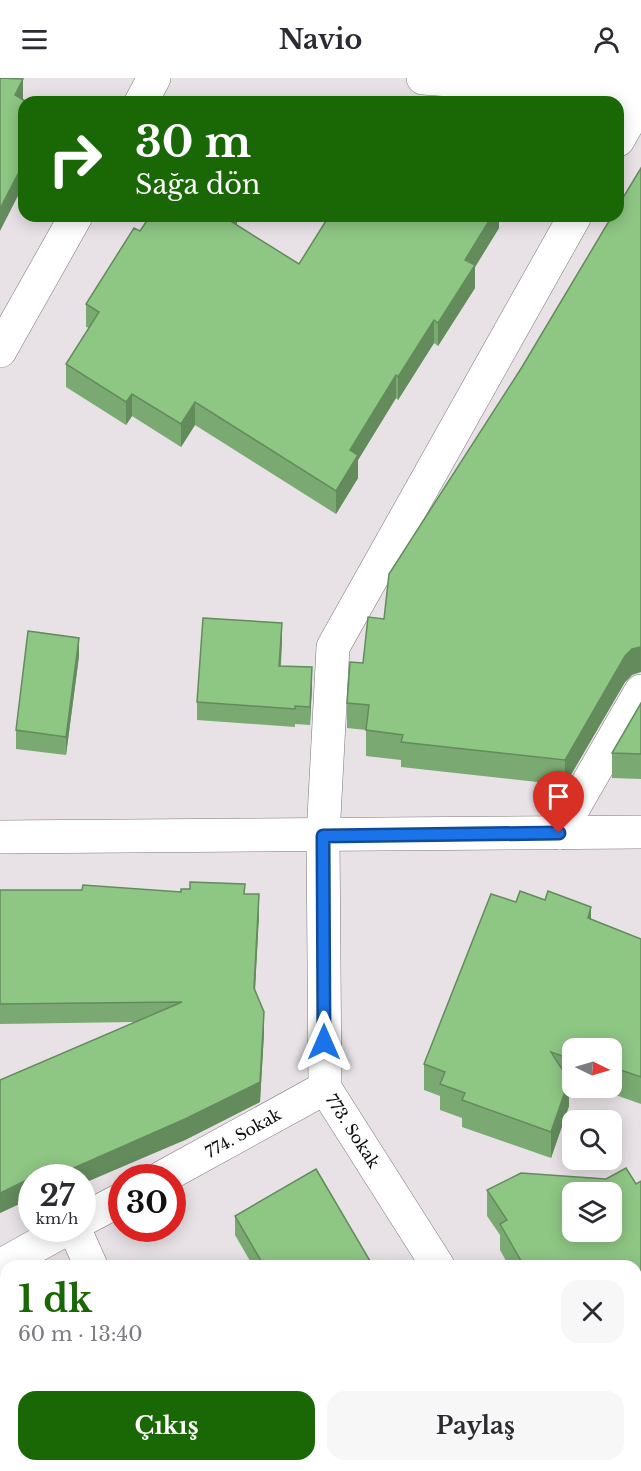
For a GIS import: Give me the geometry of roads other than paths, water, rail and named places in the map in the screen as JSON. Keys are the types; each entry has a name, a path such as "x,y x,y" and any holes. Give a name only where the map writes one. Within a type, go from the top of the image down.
{"street":[{"path":"144,96 154,78"},
{"path":"423,78 641,94"},
{"path":"624,130 641,100"},
{"path":"0,351 73,222"},
{"name":"773. Sokak","path":"434,1260 325,1088 323,836 333,647 572,222"},
{"path":"559,833 641,691"},
{"path":"0,837 641,832"},
{"name":"774. Sokak","path":"186,1164 325,1088"},
{"path":"11,1260 43,1242"},
{"path":"80,1242 88,1260"}]}
